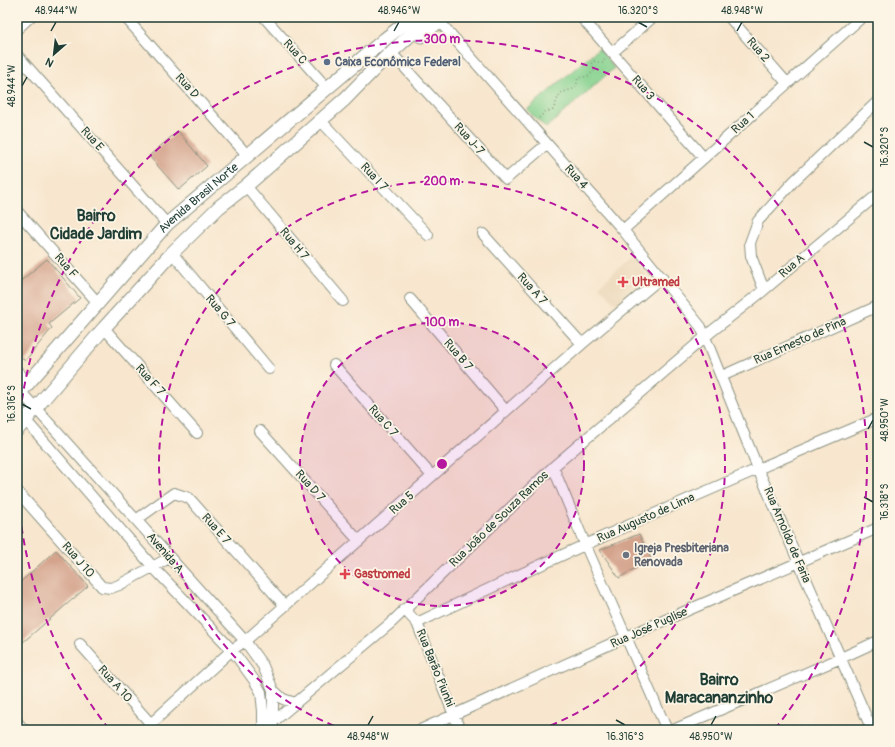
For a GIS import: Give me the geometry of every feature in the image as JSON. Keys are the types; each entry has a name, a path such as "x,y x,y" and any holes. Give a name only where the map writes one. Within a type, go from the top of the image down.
{"main road":[{"name":"Avenida Brasil Norte","path":"385,39 403,17"},
{"name":"Avenida Brasil Norte","path":"18,396 167,224 413,17"},
{"name":"Avenida Brasil Norte","path":"368,77 396,58 437,18"},
{"name":"Avenida Brasil Norte","path":"17,430 104,328 172,253 219,207 246,186 345,99 385,58 437,18"}],"street":[{"path":"17,29 30,17"},
{"name":"Rua D","path":"125,17 248,156"},
{"name":"Rua C","path":"264,17 327,88"},
{"name":"Rua 3","path":"581,17 610,54 704,158"},
{"path":"610,54 653,17"},
{"name":"Rua 2","path":"729,17 787,83"},
{"name":"Rua 1","path":"623,230 862,17"},
{"name":"Rua 4","path":"437,18 623,230 701,327 705,337"},
{"name":"Rua E","path":"17,55 167,224"},
{"name":"Rua J-7","path":"396,58 506,179 547,144"},
{"path":"764,290 752,256 750,244 758,221 793,182 878,101"},
{"name":"Rua I 7","path":"320,120 428,235"},
{"name":"Rua H 7","path":"246,186 343,301"},
{"name":"Rua A","path":"705,337 764,290 878,194"},
{"name":"Rua F","path":"17,211 98,303"},
{"name":"Rua A 7","path":"483,234 582,344"},
{"name":"Rua G 7","path":"172,253 269,369"},
{"name":"Rua 5","path":"147,727 232,650 245,642 582,344 662,277"},
{"name":"Rua B 7","path":"410,300 506,411"},
{"name":"Rua Ernesto de Pina","path":"722,376 878,306"},
{"name":"Rua F 7","path":"104,328 197,433"},
{"name":"Rua Arnoldo de Faria","path":"705,337 722,376 758,469 872,730"},
{"name":"Rua João de Souza Ramos","path":"273,726 295,703 392,622 553,467 705,337"},
{"name":"Rua C 7","path":"334,365 432,476"},
{"path":"17,371 21,375 18,396"},
{"name":"Avenida A","path":"18,396 36,408 245,642 263,666 273,690 273,726"},
{"name":"Avenida A","path":"18,396 22,416 153,567 232,650 261,692 263,730"},
{"name":"Rua Augusto de Lima","path":"417,623 585,544 878,418"},
{"name":"Rua D 7","path":"260,431 359,541"},
{"path":"553,467 585,544 667,730"},
{"name":"Rua J 10","path":"17,491 102,587 111,588 119,585 153,567"},
{"name":"Rua E 7","path":"136,520 174,493 189,498 285,606"},
{"name":"Rua José Puglise","path":"420,730 626,637 878,528"},
{"path":"153,567 169,558"},
{"name":"Rua Barão Piunhi","path":"404,609 417,623 460,730"},
{"path":"673,730 878,641"},
{"name":"Rua A 10","path":"80,644 147,727"},
{"path":"273,690 284,699 295,703"},
{"path":"17,722 24,730"}],"path":[{"path":"536,121 545,112 553,110 560,93 576,88 578,78 588,76 594,71 591,64 594,61 603,63 610,54"}],"shaded area":[{"name":"Ultramed","path":"631,257 645,274 646,278 643,283 617,305 599,286"}],"green space":[{"path":"599,48 614,68 546,128 527,110"}],"building":[{"path":"178,131 207,166 179,190 149,156"},
{"path":"47,259 80,298 49,324 52,328 25,361 17,352 17,284"},
{"name":"Igreja Presbiteriana Renovada","path":"639,534 651,559 619,578 600,550"},
{"path":"56,550 88,586 22,643 17,637 17,585"}],"place":[{"name":"Caixa Econômica Federal","path":"327,62"},
{"name":"Ultramed","path":"623,282"},
{"name":"Igreja Presbiteriana Renovada","path":"626,555"},
{"name":"Gastromed","path":"345,574"}],"district":[{"name":"Bairro Cidade Jardim","path":"96,225"},
{"name":"Bairro Maracananzinho","path":"719,689"}]}
